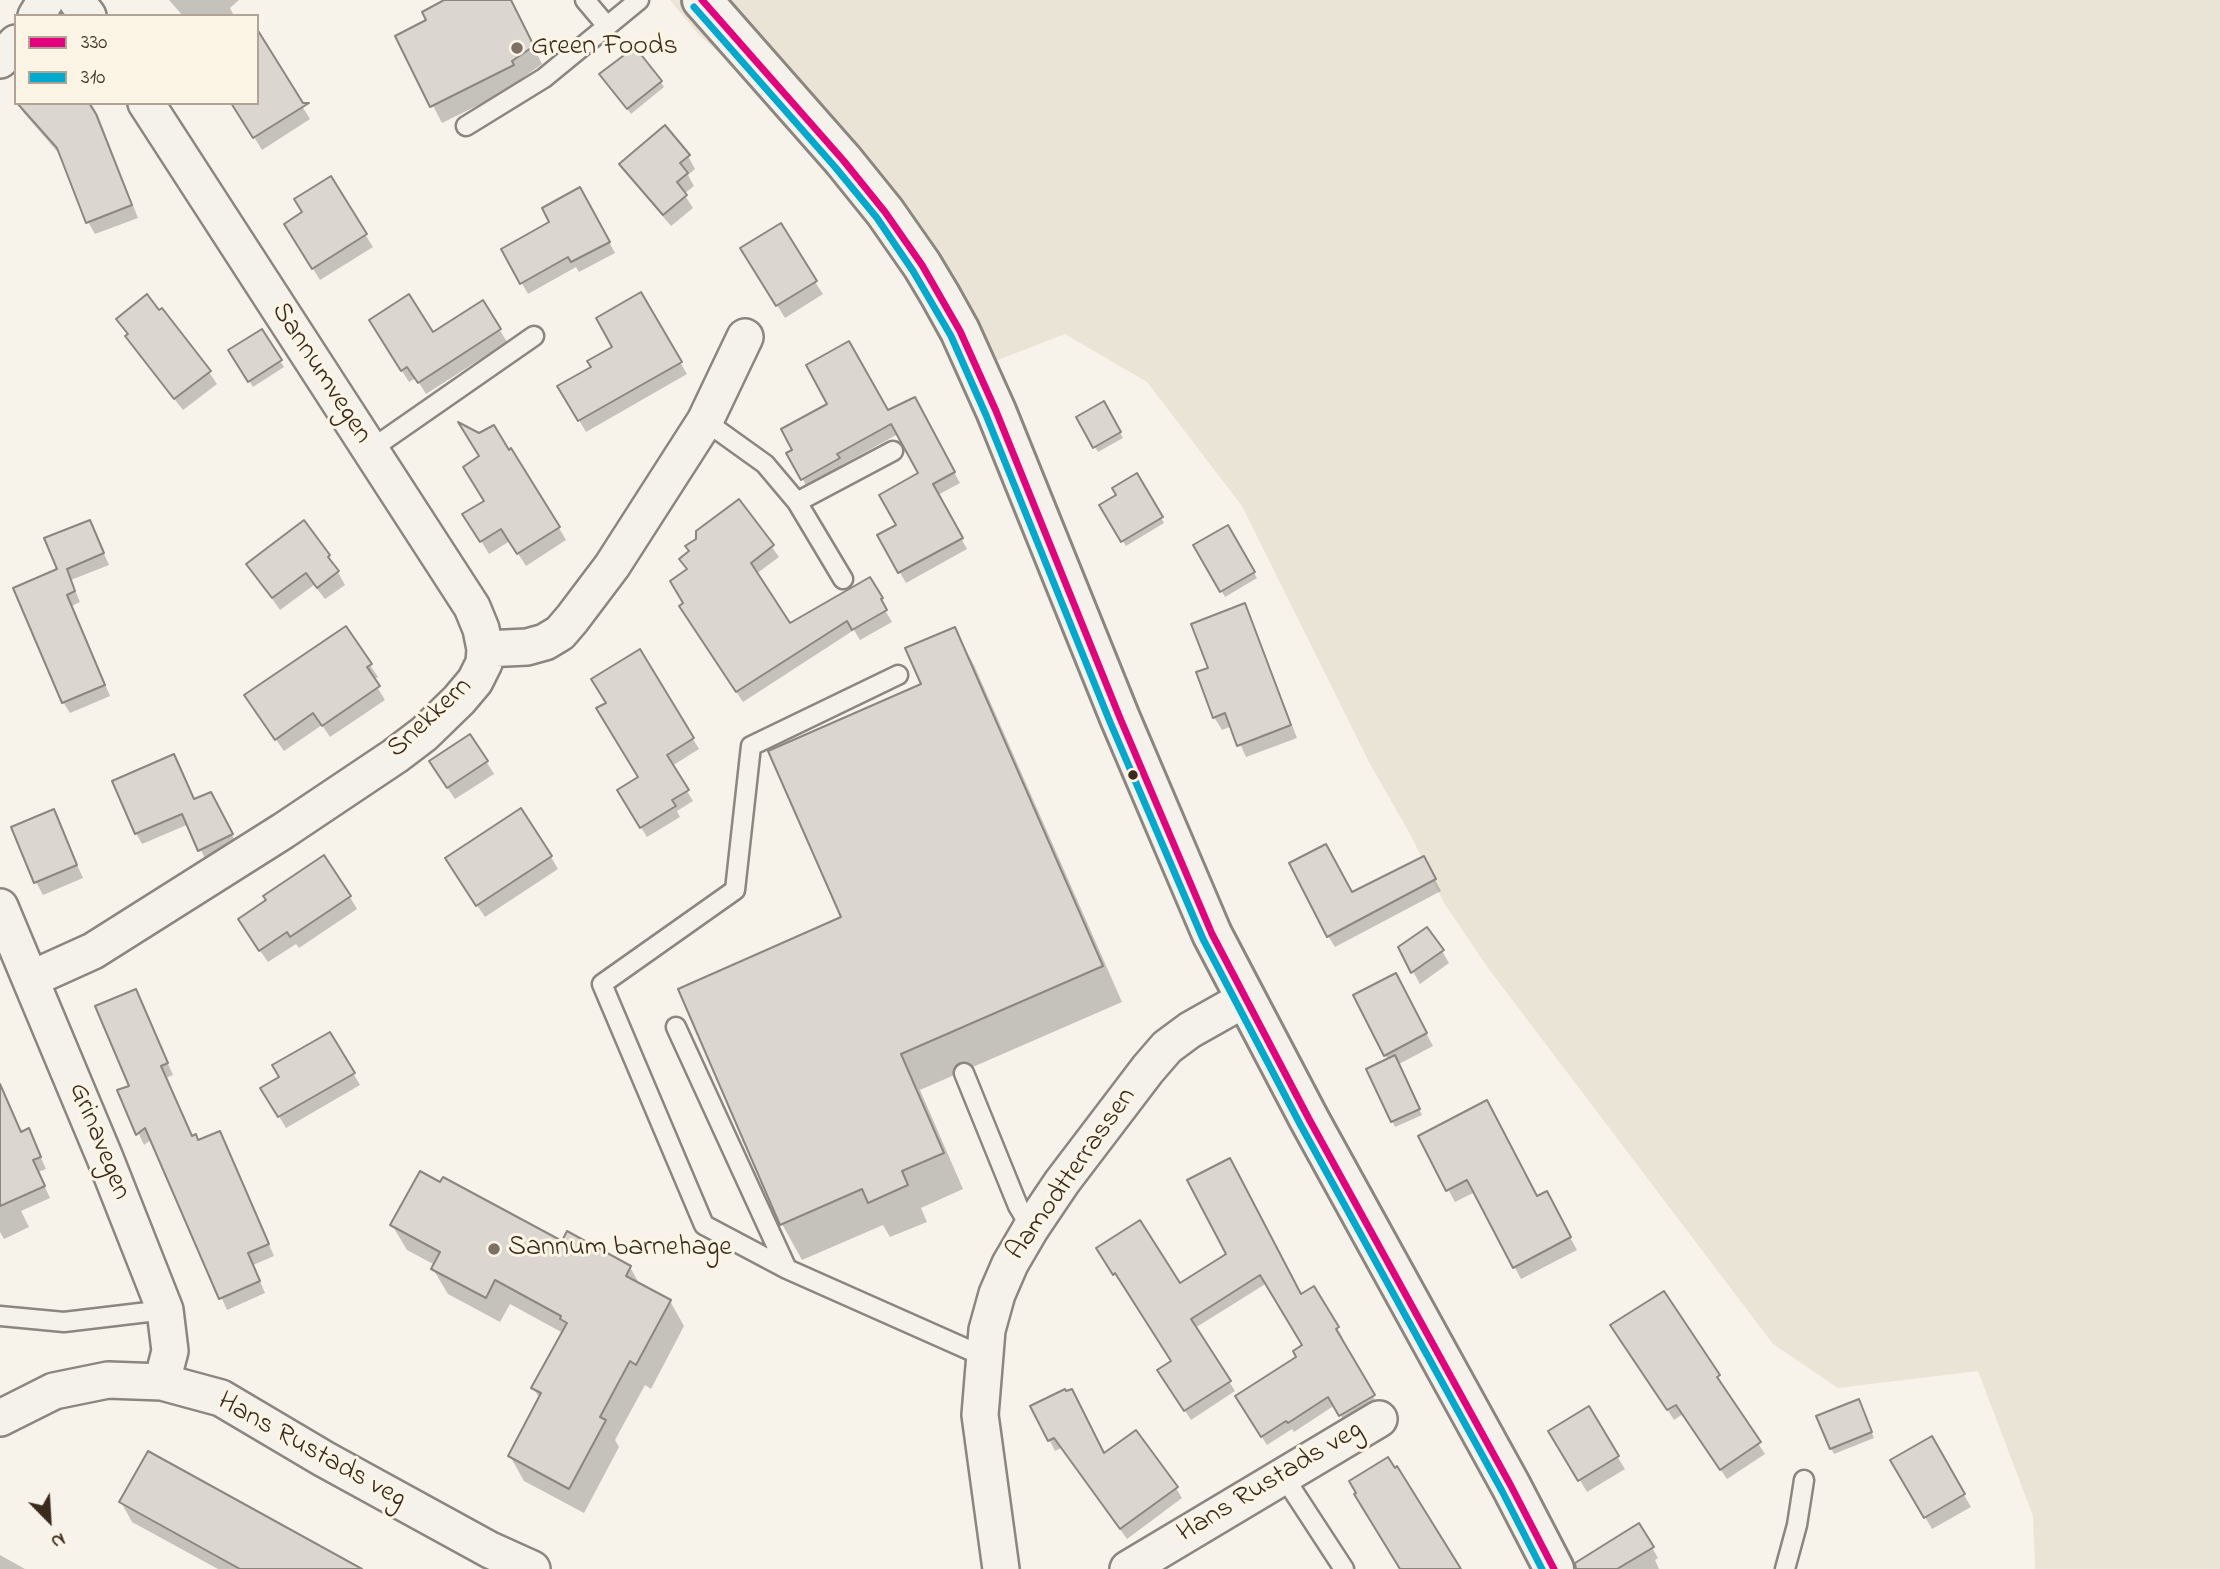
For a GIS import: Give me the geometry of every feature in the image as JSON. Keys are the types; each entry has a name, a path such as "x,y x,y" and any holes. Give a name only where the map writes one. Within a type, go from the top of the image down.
{"main road":[{"path":"702,0 885,212 940,295 996,411 1119,718 1212,934 1315,1131 1554,1569"}],"street":[{"path":"0,60 14,45"},
{"name":"Sannumvegen","path":"147,105 471,607 481,629 485,649"},
{"name":"Snekkern","path":"31,979 93,951 283,831 395,756 424,734 460,700 475,681 484,663 485,649 527,647 545,642 560,633 612,566 705,421 745,337"},
{"name":"Grinavegen","path":"0,907 165,1310 170,1351 162,1382"},
{"name":"Aamodtterrassen","path":"1001,1569 981,1415 987,1330 997,1294 1010,1264 1031,1228 1148,1069 1167,1047 1212,1016 1245,999"},
{"name":"Hans Rustads veg","path":"0,1418 54,1391 108,1380 162,1382 221,1398 431,1518 532,1569"},
{"name":"Hans Rustads veg","path":"1128,1569 1379,1419"}],"lane":[{"path":"585,0 607,26"},
{"path":"466,126 544,78 639,0"},
{"path":"370,450 534,336"},
{"path":"705,421 765,464 796,502 843,579"},
{"path":"796,502 893,451"},
{"path":"898,675 751,746 735,890 602,984 704,1225 787,1269 985,1357"},
{"path":"676,1027 787,1269"},
{"path":"964,1073 1018,1206 1031,1228"},
{"path":"0,1316 64,1322 165,1310"},
{"path":"1284,1477 1343,1569"},
{"path":"1786,1569 1804,1480"}],"shaded area":[{"path":"670,0 2220,0 2220,1569 2035,1569 2033,1516 1978,1371 1838,1388 1773,1344 1488,968 1444,903 1410,834 1369,762 1242,506 1147,382 1065,334 964,373 911,267 820,144 698,34"}],"building":[{"path":"444,0 511,0 534,46 512,61 514,65 430,107 395,36 426,20 422,12"},
{"path":"259,32 303,103 309,103 253,138 232,105 259,105"},
{"path":"635,47 662,81 627,109 599,74"},
{"path":"19,105 90,105 132,205 86,223 57,148"},
{"path":"665,125 690,155 680,163 688,173 677,182 687,195 663,215 619,164"},
{"path":"331,176 367,234 312,269 284,224 302,212 294,199"},
{"path":"580,187 610,242 571,262 568,257 520,284 501,249 549,222 542,208"},
{"path":"781,223 817,281 776,306 740,248"},
{"path":"641,292 682,362 578,421 557,386 591,367 587,361 612,347 596,318"},
{"path":"147,294 159,310 162,308 211,371 174,399 125,336 128,334 116,319"},
{"path":"409,294 433,332 483,300 501,329 418,383 407,367 401,371 369,320"},
{"path":"262,329 282,360 248,382 228,350"},
{"path":"849,341 888,410 915,397 955,472 933,484 963,538 898,573 877,535 896,525 879,495 918,473 891,424 837,454 840,458 801,480 786,453 792,450 781,429 827,404 806,365"},
{"path":"1104,401 1121,432 1093,448 1076,417"},
{"path":"458,422 479,433 494,425 560,527 517,554 501,529 480,542 462,514 484,501 463,467 479,456"},
{"path":"1137,473 1163,517 1121,542 1099,505 1116,495 1112,488"},
{"path":"739,499 774,545 751,563 790,623 870,577 887,610 852,630 847,621 736,692 679,606 683,603 670,581 687,569 679,559 689,551 685,546 696,539 696,531"},
{"path":"90,520 104,553 67,569 75,591 67,595 105,685 62,703 13,588 57,569 44,538"},
{"path":"304,520 339,571 317,588 306,573 272,598 246,564"},
{"path":"1228,525 1255,572 1220,592 1193,545"},
{"path":"1245,603 1291,725 1237,746 1225,713 1213,718 1196,672 1208,668 1191,624"},
{"path":"346,626 372,664 367,667 380,686 322,726 313,713 275,740 244,695"},
{"path":"955,627 1103,966 901,1054 944,1153 902,1171 908,1185 868,1203 862,1189 780,1225 678,989 841,917 768,751 921,684 905,648"},
{"path":"640,649 694,738 667,755 689,790 672,800 676,806 640,828 617,790 638,777 596,708 606,703 591,679"},
{"path":"470,734 488,761 447,788 429,761"},
{"path":"174,754 194,799 211,792 233,834 198,851 182,814 135,834 112,781"},
{"path":"521,808 552,856 476,906 445,858"},
{"path":"54,809 77,865 34,883 11,827"},
{"path":"1326,844 1352,892 1424,856 1436,879 1327,937 1289,863"},
{"path":"324,855 351,896 290,937 287,932 259,951 238,919 266,900 263,896"},
{"path":"1427,927 1444,950 1411,973 1398,947"},
{"path":"1396,973 1427,1033 1384,1056 1353,995"},
{"path":"136,989 168,1063 161,1066 192,1136 196,1134 198,1140 220,1131 269,1244 248,1253 260,1281 219,1299 145,1128 136,1135 117,1090 129,1086 95,1006"},
{"path":"330,1032 355,1073 278,1117 260,1088 279,1077 272,1065"},
{"path":"1395,1055 1420,1109 1391,1122 1366,1069"},
{"path":"0,1084 21,1132 29,1128 41,1157 33,1160 45,1186 0,1206"},
{"path":"1487,1100 1537,1196 1547,1191 1571,1237 1513,1268 1467,1180 1446,1191 1418,1136"},
{"path":"1230,1158 1301,1294 1314,1286 1375,1395 1339,1416 1328,1397 1261,1437 1235,1396 1296,1357 1293,1351 1302,1345 1260,1275 1191,1319 1231,1381 1184,1411 1157,1370 1171,1361 1096,1248 1140,1220 1180,1283 1226,1254 1187,1180"},
{"path":"420,1171 440,1182 443,1177 562,1241 567,1231 631,1266 626,1276 671,1300 636,1365 630,1361 600,1417 606,1420 569,1489 508,1456 541,1393 531,1388 567,1323 560,1319 561,1316 495,1280 486,1298 431,1269 440,1252 390,1225"},
{"path":"1664,1291 1761,1442 1720,1470 1676,1405 1667,1410 1610,1325"},
{"path":"1065,1389 1072,1389 1104,1453 1136,1430 1178,1487 1120,1529 1054,1438 1048,1441 1030,1406"},
{"path":"1859,1399 1872,1432 1830,1449 1816,1416"},
{"path":"1589,1406 1619,1456 1578,1481 1548,1431"},
{"path":"1932,1436 1965,1494 1924,1518 1890,1460"},
{"path":"148,1451 362,1569 240,1569 119,1502"},
{"path":"1388,1457 1395,1468 1397,1466 1461,1569 1400,1569 1354,1494 1356,1493 1349,1481"},
{"path":"1639,1523 1654,1547 1617,1569 1576,1569 1575,1563"}],"transit line":[{"name":"330","path":"702,0 843,160 885,212 922,265 960,331 996,411 1120,718 1212,934 1309,1119 1554,1569"},
{"name":"310","path":"694,7 877,218 913,271 951,336 986,415 1110,722 1203,939 1300,1124 1502,1491 1542,1569"}],"place":[{"name":"Green Foods","path":"517,48"},
{"name":"Sannum barnehage","path":"494,1249"}]}
